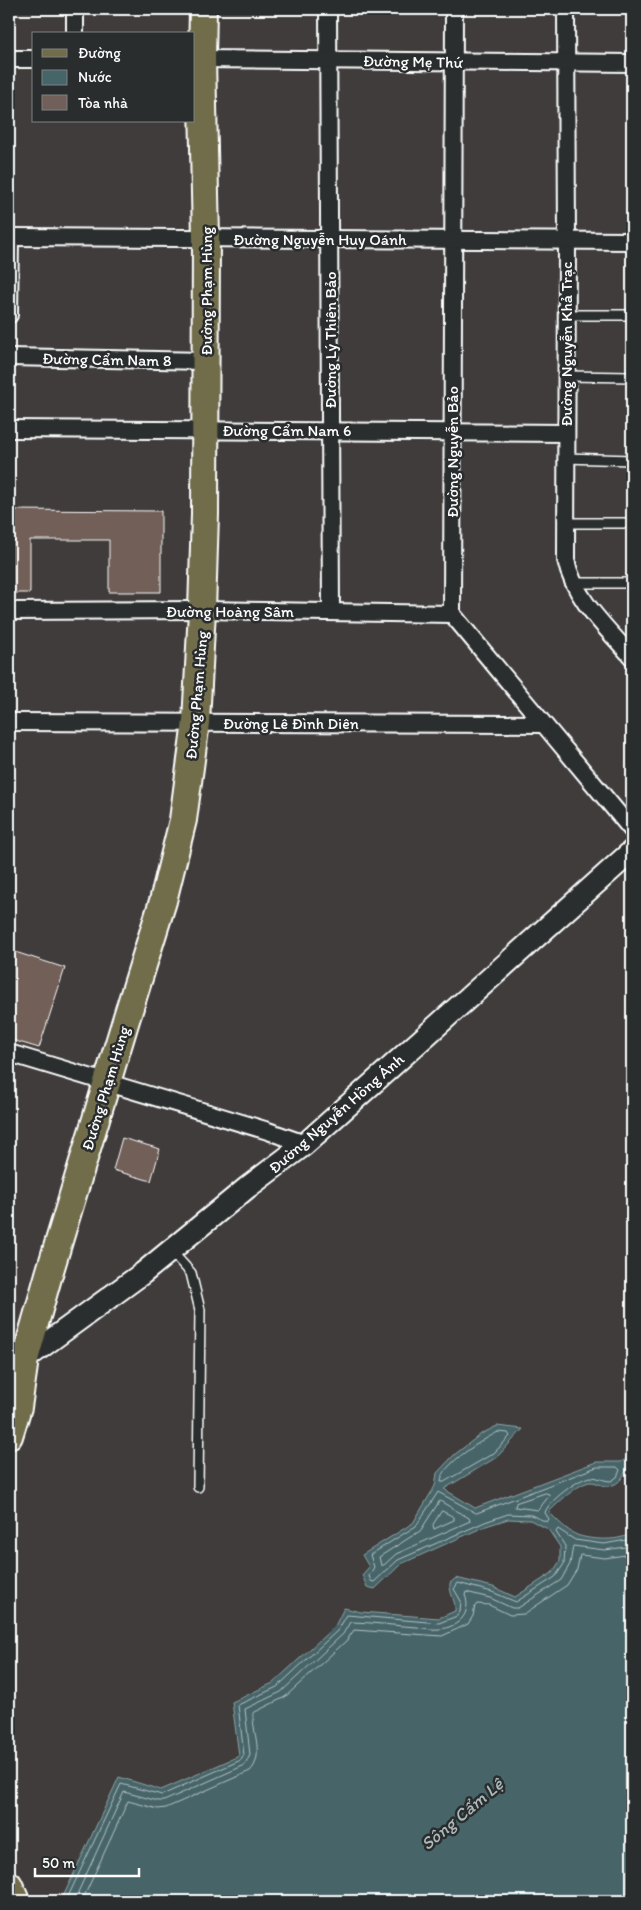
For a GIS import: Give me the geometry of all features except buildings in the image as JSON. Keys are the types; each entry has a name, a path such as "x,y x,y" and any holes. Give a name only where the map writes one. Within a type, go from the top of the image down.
{"main road":[{"name":"Đường Phạm Hùng","path":"9,1383 107,1082 163,901 183,820 196,722 202,610 206,430 206,238 198,59 203,9"},
{"name":"Đường Phạm Hùng","path":"9,1436 18,1408 17,1363"},
{"path":"9,1885 16,1901"}],"street":[{"path":"75,9 75,32"},
{"name":"Đường Lý Thiên Bảo","path":"328,9 331,612"},
{"name":"Đường Nguyễn Bảo","path":"452,614 454,9"},
{"name":"Đường Nguyễn Khả Trạc","path":"566,9 566,560 568,574 583,600 632,657"},
{"path":"9,59 32,59"},
{"name":"Đường Mẹ Thứ","path":"198,59 632,62"},
{"path":"9,237 9,315"},
{"name":"Đường Nguyễn Huy Oánh","path":"9,237 632,241"},
{"name":"Đường Cẩm Nam 8","path":"9,357 206,361"},
{"name":"Đường Cẩm Nam 6","path":"9,429 566,433"},
{"name":"Đường Hoàng Sâm","path":"9,612 202,610 452,614"},
{"path":"452,614 632,830"},
{"name":"Đường Lê Đình Diên","path":"9,722 543,724"},
{"name":"Đường Nguyễn Hồng Ánh","path":"17,1363 143,1273 248,1187 305,1144 632,851"},
{"path":"9,1053 305,1144"}],"lane":[{"path":"567,315 632,315"},
{"path":"566,376 632,377"},
{"path":"565,458 632,460"},
{"path":"565,523 632,523"},
{"path":"573,583 632,583"},
{"path":"171,1250 191,1273 200,1310 198,1487"}],"water":[{"name":"Sông Cẩm Lệ","path":"497,1426 523,1429 497,1457 444,1489 475,1508 596,1462 621,1462 629,1455 629,1443 632,1442 632,1461 620,1481 610,1486 594,1482 586,1483 568,1494 549,1512 570,1531 583,1537 614,1539 632,1532 632,1901 61,1901 119,1777 161,1790 239,1756 232,1702 273,1683 335,1626 344,1608 361,1612 439,1618 455,1611 450,1583 456,1578 493,1587 515,1597 552,1573 560,1561 560,1547 548,1529 530,1520 508,1519 486,1526 401,1564 375,1589 367,1587 362,1575 369,1567 362,1555 413,1523 435,1486 437,1473 454,1455 481,1434"}]}
